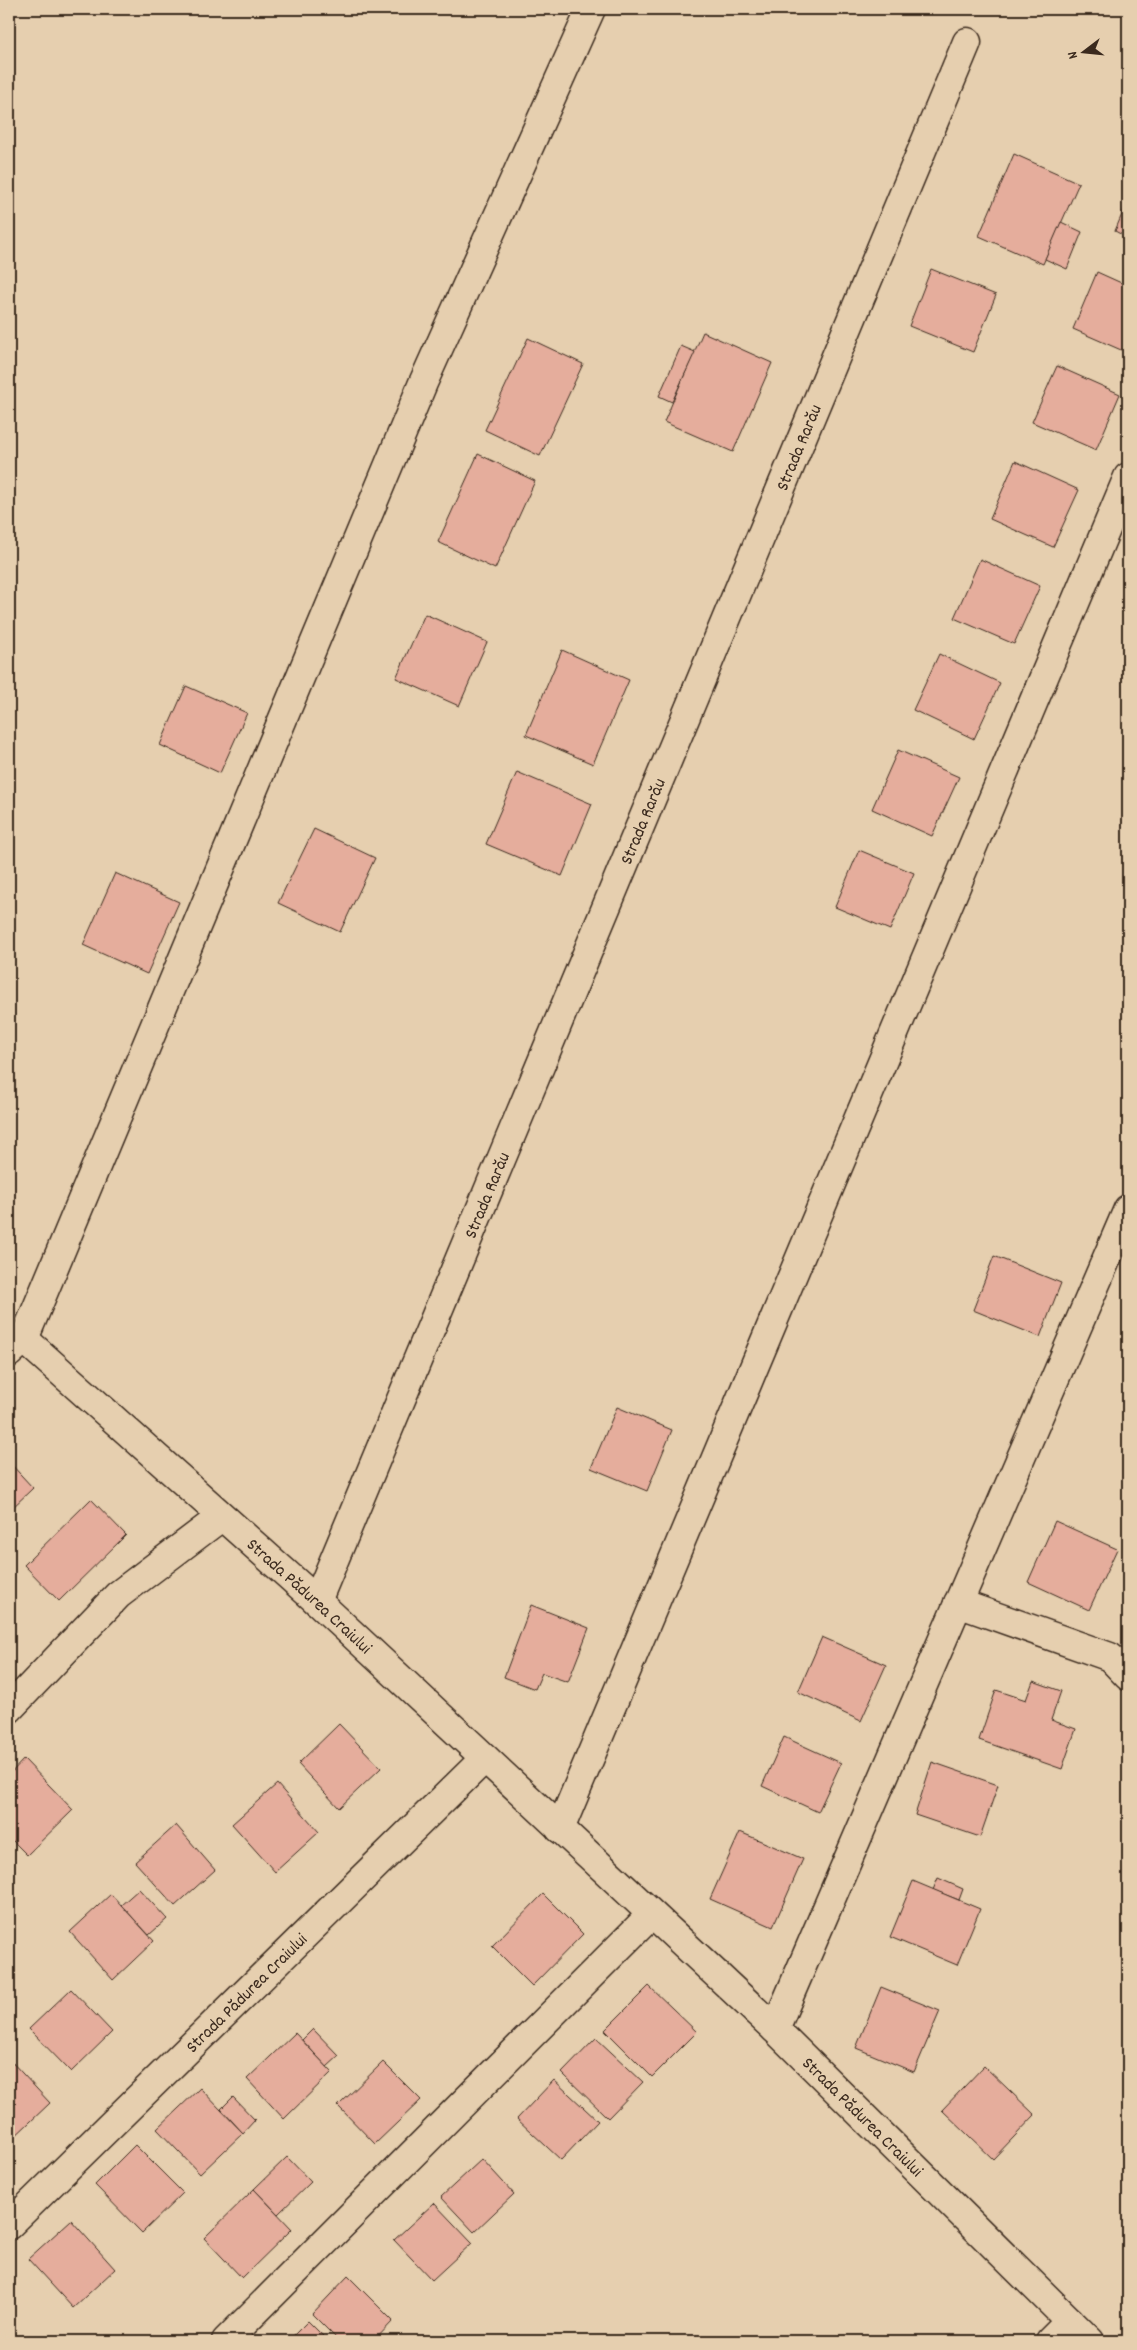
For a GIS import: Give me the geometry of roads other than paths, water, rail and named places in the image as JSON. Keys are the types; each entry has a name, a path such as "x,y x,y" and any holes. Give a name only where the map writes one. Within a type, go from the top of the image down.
{"street":[{"path":"16,1346 423,383 591,9"},
{"name":"Strada Rarău","path":"318,1601 967,42"},
{"path":"560,1829 1128,477"},
{"path":"775,2029 1128,1209"},
{"name":"Strada Pădurea Craiului","path":"16,1346 221,1516 318,1601 651,1915 775,2029 1090,2341"},
{"path":"9,1710 118,1595 221,1516"},
{"path":"958,1603 1110,1657 1128,1676"},
{"name":"Strada Pădurea Craiului","path":"9,2225 485,1758"},
{"path":"226,2341 651,1915"},
{"path":"1050,2341 1070,2321"}]}
